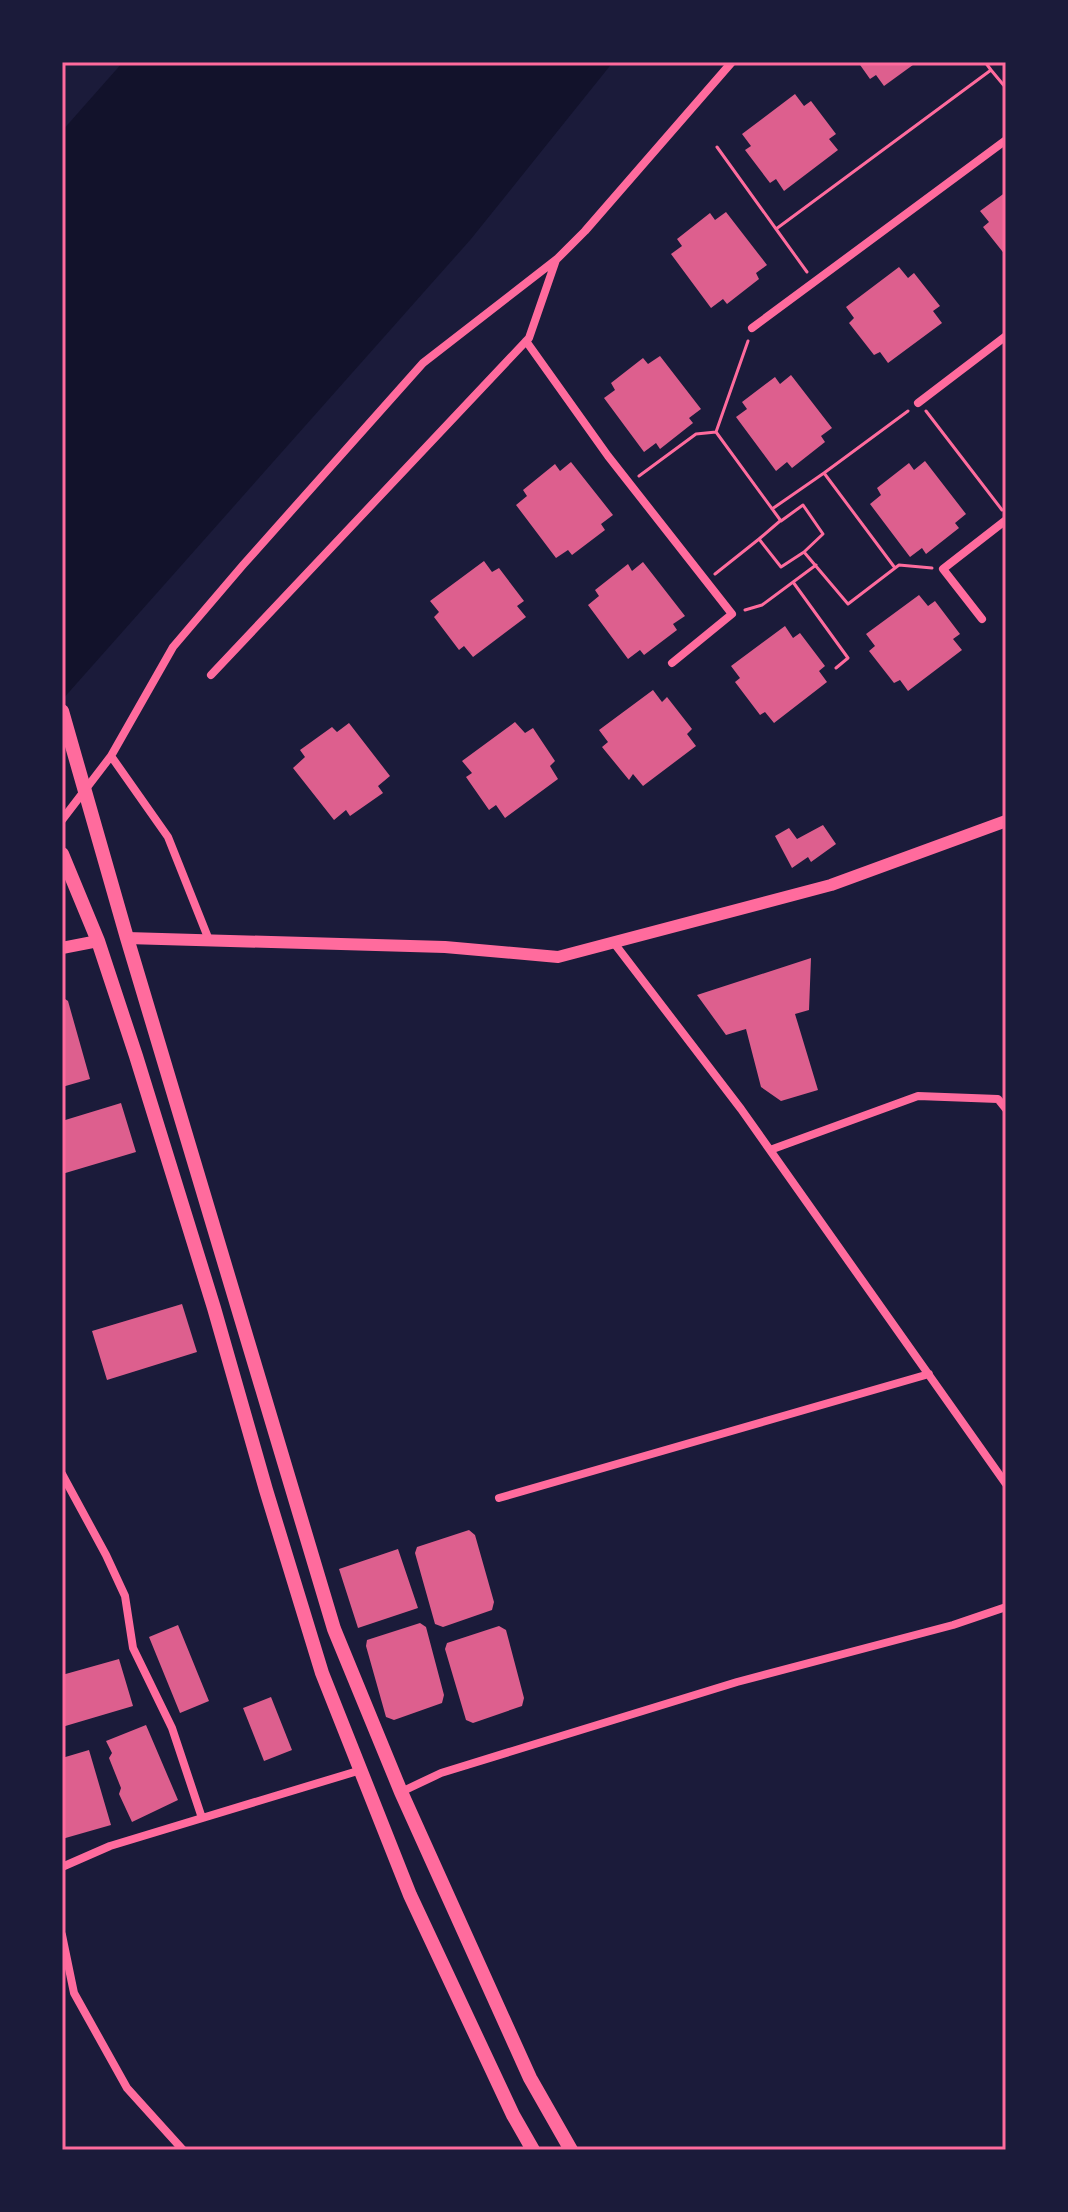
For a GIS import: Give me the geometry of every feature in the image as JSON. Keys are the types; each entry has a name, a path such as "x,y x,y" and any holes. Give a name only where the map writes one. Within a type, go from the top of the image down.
{"main road":[{"path":"62,711 334,1629 401,1792 530,2078 571,2150"},
{"path":"63,859 98,941 214,1308 322,1673 410,1895 513,2115 533,2150"}],"street":[{"path":"62,820 111,756 173,647 423,363 557,259 732,62"},
{"path":"752,328 1006,140"},
{"path":"211,675 526,341 557,259"},
{"path":"918,403 1006,336"},
{"path":"526,341 629,483 732,614 672,663"},
{"path":"982,619 943,569 1006,517"},
{"path":"111,756 168,837 209,940"},
{"path":"127,938 445,947 558,957 831,885 1006,821"},
{"path":"62,948 98,941"},
{"path":"614,943 770,1150 1006,1484"},
{"path":"770,1150 918,1096 998,1099 1006,1109"},
{"path":"499,1498 929,1374"},
{"path":"62,1474 125,1596 133,1648 172,1728 202,1818"},
{"path":"401,1792 441,1773 737,1682 953,1625 1006,1607"},
{"path":"62,1867 110,1846 361,1770"},
{"path":"62,1935 74,1993 119,2075 183,2150"}],"path":[{"path":"985,62 1006,88"},
{"path":"776,229 991,70"},
{"path":"717,147 814,282"},
{"path":"716,432 752,328"},
{"path":"772,509 918,403 1006,517"},
{"path":"629,483 696,434 716,432"},
{"path":"716,432 781,521"},
{"path":"824,473 895,568"},
{"path":"707,581 781,521 803,505 823,534 804,552 781,567 759,539"},
{"path":"804,552 848,604 899,565 943,569"},
{"path":"732,614 762,605 816,565"},
{"path":"793,582 848,658 836,668"}],"shaded area":[{"path":"123,62 613,62 471,239 62,700 62,131"}],"building":[{"path":"858,62 917,62 884,86 876,75 870,79"},
{"path":"795,94 804,106 811,101 836,134 829,139 838,150 784,191 776,179 770,183 745,150 751,146 742,134"},
{"path":"1006,192 1006,256 983,227 989,222 980,211"},
{"path":"726,212 767,265 756,273 759,279 727,304 723,299 711,308 671,254 682,246 677,239 710,213 715,220"},
{"path":"899,267 908,278 914,273 940,306 933,311 942,323 888,363 880,352 874,355 849,323 854,318 846,307"},
{"path":"660,356 701,409 689,418 693,423 660,449 656,443 644,452 604,398 615,390 611,383 643,358 648,364"},
{"path":"791,375 832,428 821,436 825,442 792,468 787,462 776,471 736,417 747,409 742,402 775,377 780,384"},
{"path":"925,461 966,514 955,523 959,528 926,554 922,548 910,557 870,504 881,495 877,488 909,463 914,470"},
{"path":"571,462 613,515 601,524 605,530 572,555 568,550 556,558 516,505 527,496 523,490 555,464 560,471"},
{"path":"484,561 492,572 499,568 524,601 517,606 526,617 473,657 464,646 459,650 434,617 439,612 430,601"},
{"path":"643,562 685,616 673,624 677,630 644,655 640,650 628,659 588,605 599,596 595,590 628,564 632,571"},
{"path":"919,595 928,606 935,601 960,634 953,639 962,650 908,691 900,680 894,683 869,651 875,646 866,634"},
{"path":"785,626 793,638 800,633 825,666 819,671 827,682 774,723 765,712 760,715 735,682 740,678 731,666"},
{"path":"653,690 662,702 667,697 692,729 687,734 696,746 643,786 633,774 629,780 602,747 608,742 599,730"},
{"path":"515,722 525,733 533,728 555,761 550,766 558,779 505,818 496,805 489,810 466,777 472,773 462,761"},
{"path":"349,723 390,776 378,786 383,793 350,816 346,810 334,820 293,768 305,757 300,750 332,727 337,732"},
{"path":"823,825 836,844 811,862 808,857 792,868 775,836 789,828 797,839"},
{"path":"811,958 809,1010 795,1014 818,1090 781,1101 761,1087 746,1029 726,1035 697,995"},
{"path":"62,997 68,1001 90,1079 62,1087"},
{"path":"121,1103 136,1152 62,1174 62,1121"},
{"path":"182,1304 197,1352 107,1380 92,1331"},
{"path":"469,1530 475,1535 494,1602 492,1610 443,1627 435,1624 415,1553 417,1547"},
{"path":"398,1549 418,1608 358,1628 339,1569"},
{"path":"420,1623 426,1627 444,1695 442,1703 394,1720 386,1717 366,1646 367,1640"},
{"path":"178,1625 209,1701 180,1713 149,1637"},
{"path":"499,1626 506,1630 524,1698 522,1706 473,1723 466,1720 445,1649 447,1643"},
{"path":"119,1659 133,1706 62,1727 62,1675"},
{"path":"271,1697 292,1750 264,1761 243,1708"},
{"path":"146,1725 178,1800 132,1822 119,1794 121,1788 106,1741"},
{"path":"89,1750 111,1825 62,1839 62,1758"}]}
